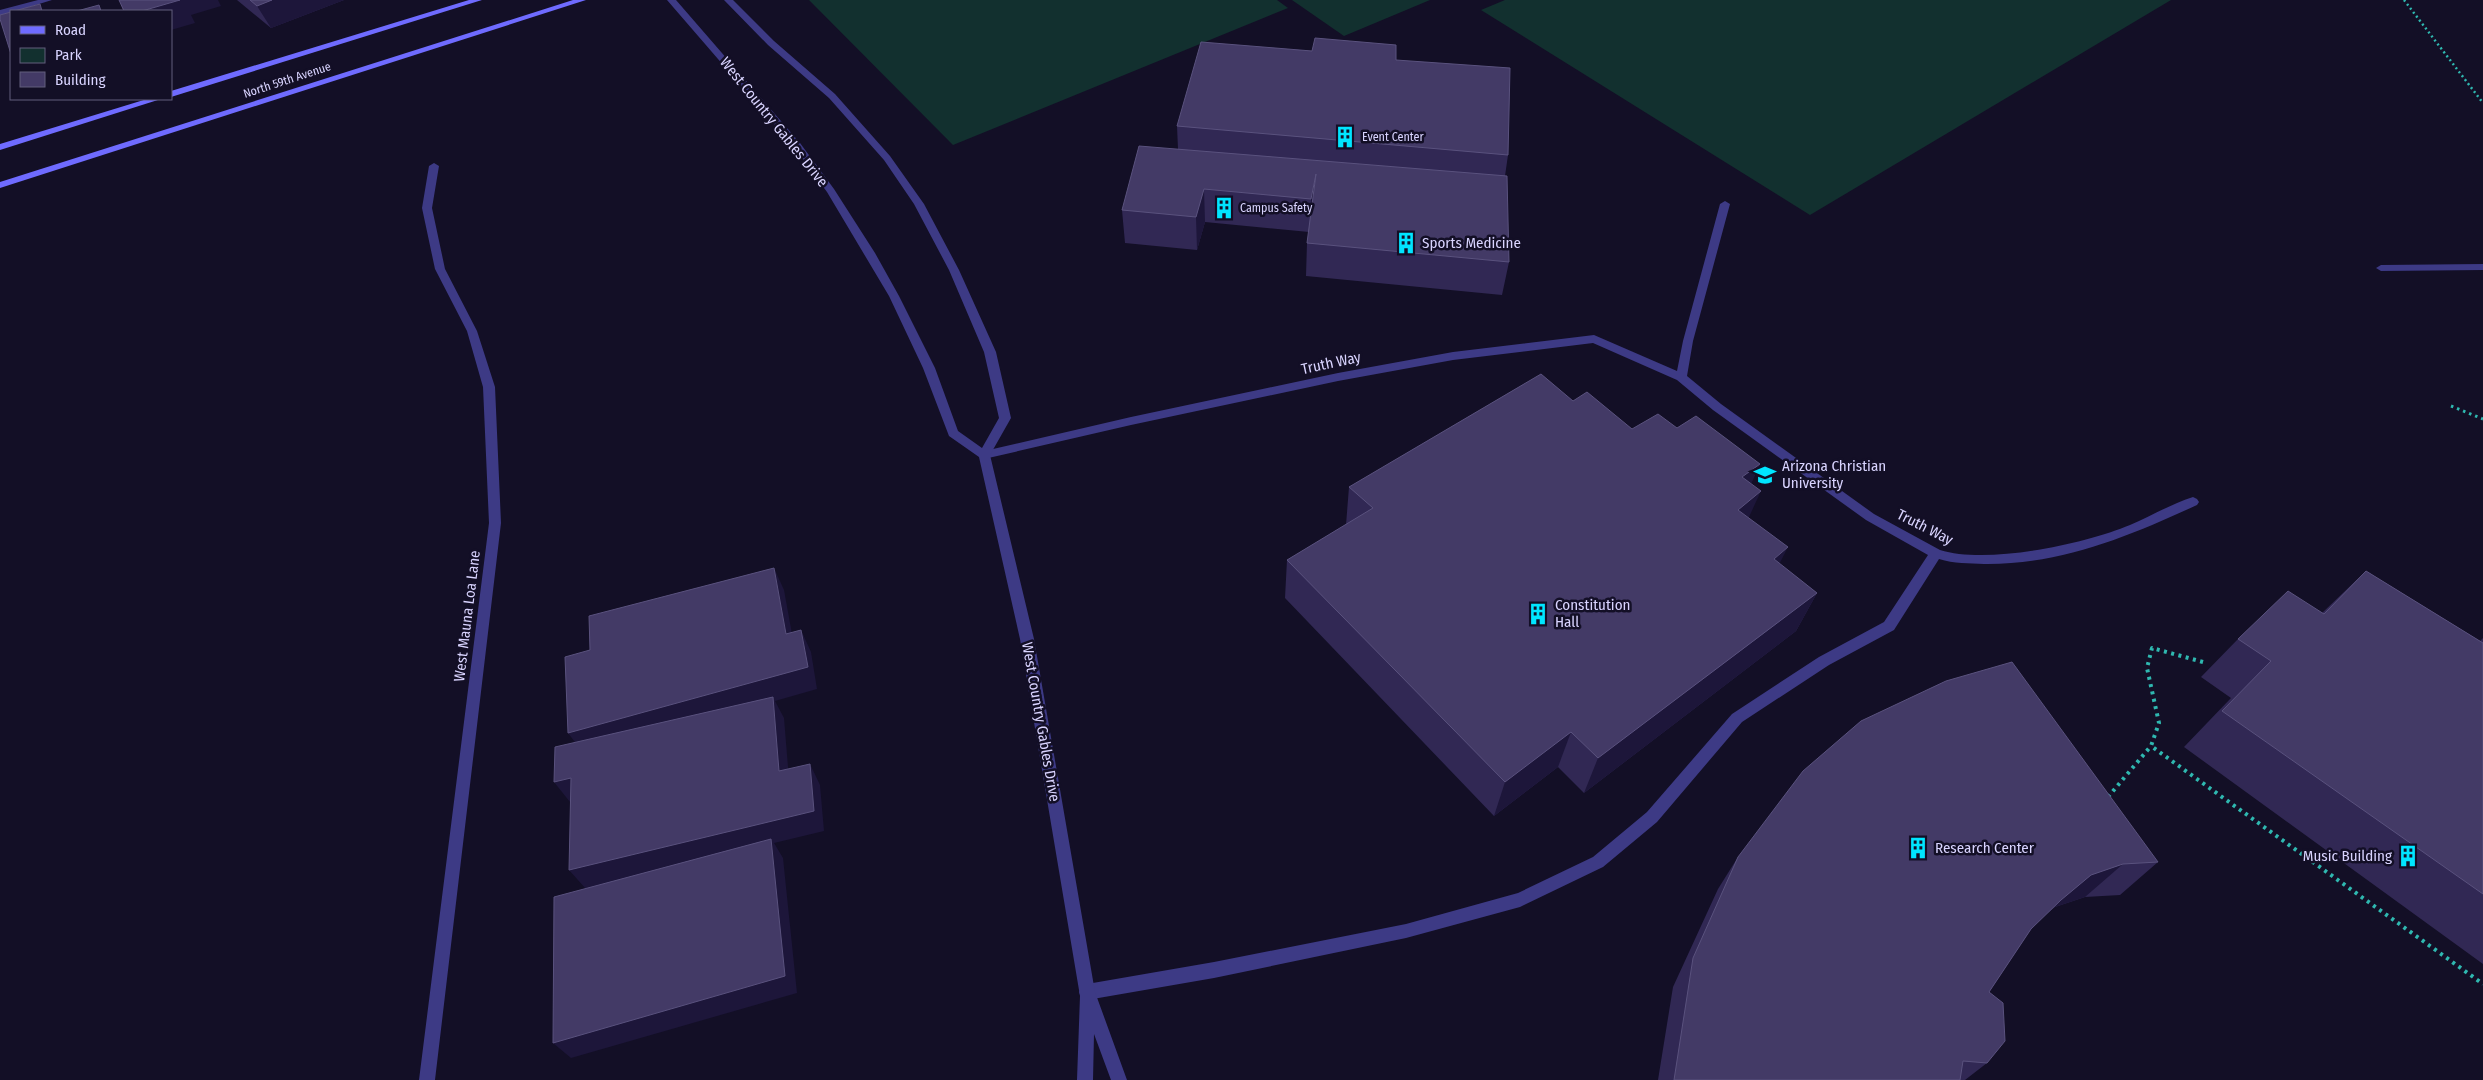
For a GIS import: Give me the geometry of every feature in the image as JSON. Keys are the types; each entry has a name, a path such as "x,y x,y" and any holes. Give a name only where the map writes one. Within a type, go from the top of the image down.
{"main road":[{"name":"North 59th Avenue","path":"172,94 478,0"},
{"name":"North 59th Avenue","path":"0,185 582,0"},
{"path":"0,147 153,100"}],"street":[{"path":"11,10 48,0"},
{"name":"West Country Gables Drive","path":"671,0 797,146 830,190 870,253 894,296 929,368 953,433 984,455 1027,639 1087,992 1119,1080"},
{"path":"728,0 771,44 832,96 887,158 919,204 954,270 990,352 1005,418 984,455"},
{"name":"West Mauna Loa Lane","path":"427,1080 495,523 489,387 472,331 440,269 427,208 434,166"},
{"path":"1681,377 1688,341 1725,204"},
{"path":"2381,268 2483,267"},
{"name":"Truth Way","path":"984,455 1338,377 1453,356 1594,339 1681,377 1717,407 1870,517 1936,553 1951,558 1997,559 2035,556 2085,545 2133,529 2193,502"},
{"path":"1087,992 1214,970 1406,931 1520,900 1598,862 1652,817 1737,718 1824,661 1889,626 1936,553"},
{"name":"West Country Gables Drive","path":"1085,1080 1087,992"}],"path":[{"path":"2404,0 2483,103"},
{"path":"2451,406 2483,419"},
{"path":"2107,798 2150,746 2159,723 2147,668 2152,648 2203,662"},
{"path":"2150,746 2483,984"}],"green space":[{"path":"809,0 1277,0 1288,8 953,145"},
{"path":"1292,0 1430,0 1344,36"},
{"path":"1505,0 2171,0 1810,215 1481,10"}],"building":[{"path":"119,0 180,0 145,10 124,10"},
{"path":"250,0 272,0 257,6"},
{"path":"40,4 42,10 18,10"},
{"path":"99,5 101,10 81,10"},
{"path":"10,12 10,51 0,19 0,15"},
{"path":"1315,38 1396,45 1396,60 1510,68 1508,155 1177,126 1201,42 1312,51"},
{"path":"1139,146 1507,176 1509,262 1307,243 1316,174 1311,199 1204,189 1196,217 1122,210"},
{"name":"Constitution Hall","path":"1541,374 1573,401 1587,392 1632,429 1658,414 1677,428 1696,416 1760,464 1742,477 1761,491 1738,510 1788,547 1774,559 1817,593 1598,758 1571,732 1505,782 1287,560 1373,508 1349,487"},
{"path":"774,568 786,634 801,630 808,667 568,733 565,657 590,650 589,616"},
{"name":"Music Building","path":"2366,571 2483,643 2483,894 2222,711 2271,661 2238,639 2288,591 2324,614"},
{"name":"Research Center","path":"2012,662 2158,862 2123,864 2091,875 2031,929 1989,992 2003,1003 2005,1041 1987,1063 1963,1061 1960,1080 1674,1080 1693,958 1738,857 1803,771 1861,721 1946,681"},
{"path":"773,697 779,771 810,764 814,811 569,870 571,778 554,782 555,747"},
{"path":"771,839 785,976 553,1043 554,897"}],"place":[{"name":"Event Center","path":"1345,137"},
{"name":"Campus Safety","path":"1224,208"},
{"name":"Sports Medicine","path":"1406,243"},
{"name":"Arizona Christian University","path":"1765,475"},
{"name":"Constitution Hall","path":"1538,614"},
{"name":"Research Center","path":"1918,848"},
{"name":"Music Building","path":"2408,856"}]}
